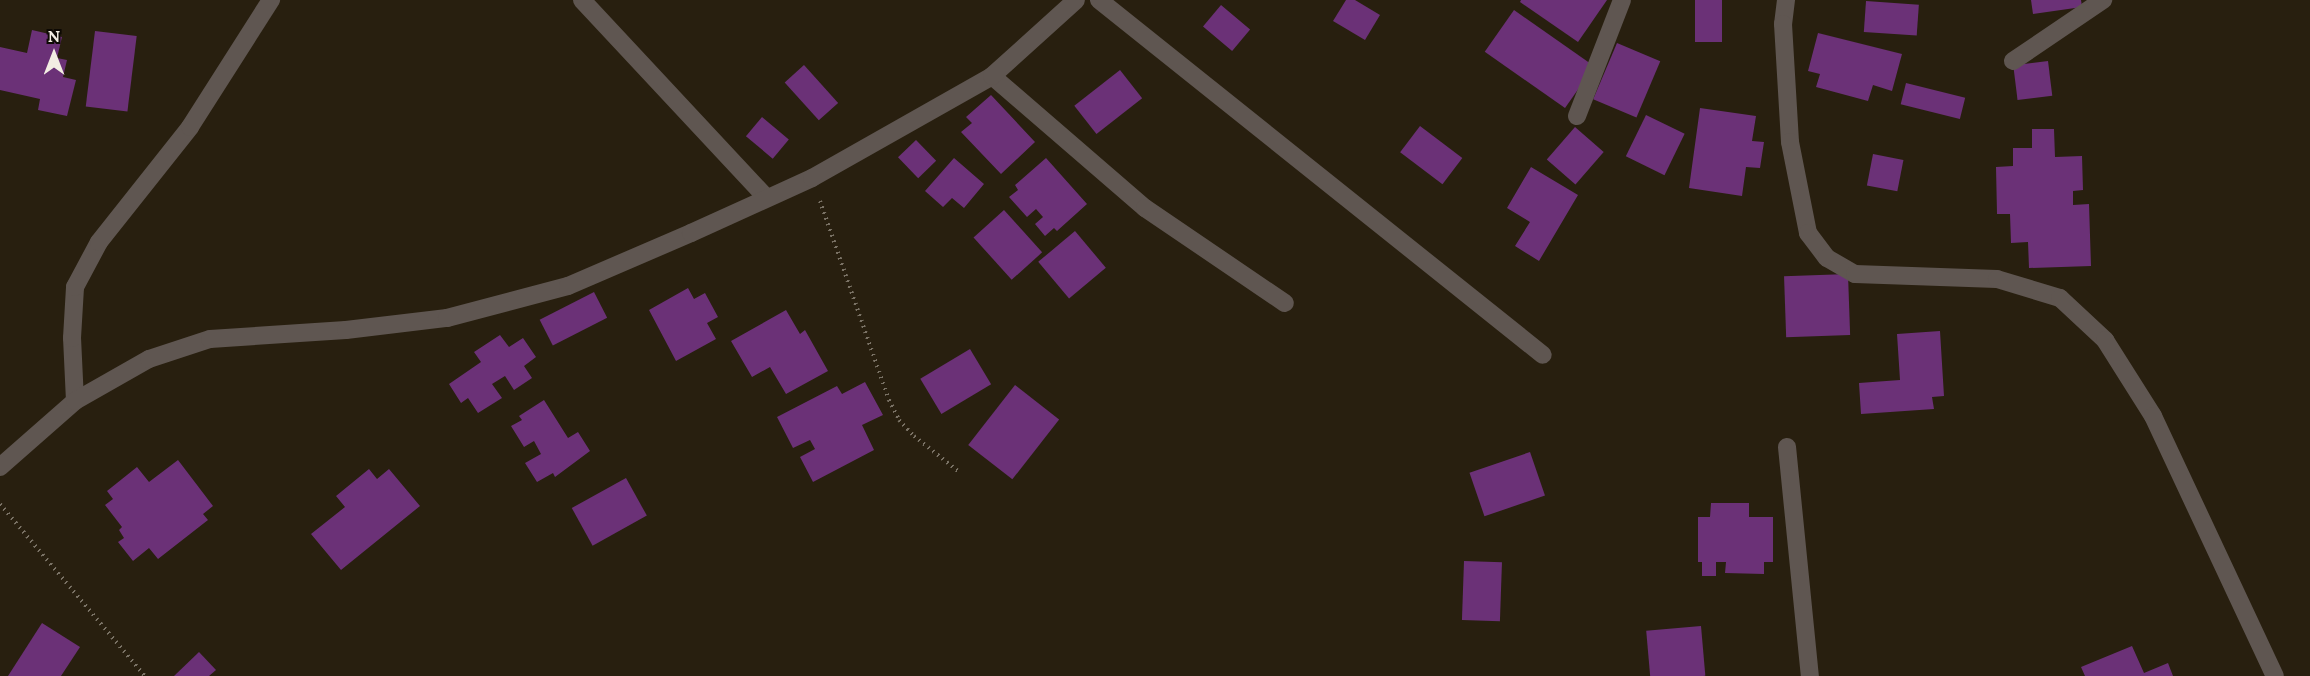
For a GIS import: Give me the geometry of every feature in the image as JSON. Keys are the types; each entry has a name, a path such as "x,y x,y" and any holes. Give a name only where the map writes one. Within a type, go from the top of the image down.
{"street":[{"path":"75,402 72,338 75,287 99,242 190,127 271,0"},
{"path":"582,0 766,197"},
{"path":"0,467 75,402 149,358 210,339 346,330 447,318 568,286 812,178 992,76 1076,0"},
{"path":"1099,0 1543,355"},
{"path":"1577,116 1622,0"},
{"path":"1786,0 1783,24 1790,142 1808,233 1827,258 1855,274 1997,279 2060,298 2105,340 2153,416 2275,676"},
{"path":"2013,61 2103,0"},
{"path":"992,76 1145,208 1285,303"},
{"path":"1787,447 1810,676"}],"path":[{"path":"812,178 889,400 899,420 914,436 958,471"},
{"path":"0,504 145,676"}],"building":[{"path":"1346,0 1355,0 1380,15 1365,40 1333,21"},
{"path":"1521,0 1607,0 1578,42 1520,2"},
{"path":"1695,0 1722,0 1722,42 1695,42"},
{"path":"2031,0 2081,0 2082,7 2033,14"},
{"path":"1866,1 1919,5 1917,36 1864,32"},
{"path":"1221,5 1250,29 1232,51 1203,26"},
{"path":"1514,10 1594,66 1565,108 1485,52"},
{"path":"32,30 62,37 57,58 67,60 63,77 76,80 67,116 38,110 40,99 0,90 0,47 27,53"},
{"path":"95,31 137,36 127,112 86,106"},
{"path":"1818,33 1902,54 1892,91 1873,85 1868,101 1816,87 1820,74 1808,71"},
{"path":"1617,43 1660,61 1636,118 1593,99"},
{"path":"2048,61 2052,96 2018,100 2013,65"},
{"path":"804,65 838,103 819,120 785,82"},
{"path":"1120,70 1142,98 1096,134 1074,106"},
{"path":"1906,83 1965,98 1960,119 1901,104"},
{"path":"991,95 1035,142 1001,174 961,132 972,123 966,117"},
{"path":"1700,108 1756,116 1752,141 1764,142 1760,168 1746,167 1742,196 1689,188"},
{"path":"1646,115 1685,134 1664,175 1626,156"},
{"path":"762,117 789,139 773,159 746,136"},
{"path":"1420,126 1462,158 1442,184 1400,152"},
{"path":"1575,127 1604,152 1575,184 1547,159"},
{"path":"2032,129 2054,129 2055,157 2082,156 2083,190 2073,191 2073,205 2089,204 2091,266 2029,268 2028,242 2011,243 2010,214 1997,214 1996,167 2013,166 2013,148 2032,148"},
{"path":"916,140 936,161 918,178 898,157"},
{"path":"1873,154 1903,160 1897,191 1867,185"},
{"path":"954,158 984,184 964,208 952,198 943,207 925,191"},
{"path":"1046,158 1087,204 1057,231 1054,228 1045,236 1035,224 1043,217 1036,209 1027,217 1009,197 1018,190 1015,185"},
{"path":"1531,167 1578,195 1539,261 1515,246 1530,222 1507,208"},
{"path":"1004,210 1042,252 1012,280 974,237"},
{"path":"1075,231 1106,268 1069,299 1038,262"},
{"path":"1848,274 1850,335 1786,337 1784,276"},
{"path":"688,288 694,299 705,293 718,317 707,323 716,339 676,361 649,310"},
{"path":"594,292 607,318 553,346 540,320"},
{"path":"786,310 800,334 805,330 828,371 786,394 770,367 752,377 731,341"},
{"path":"1940,331 1944,396 1932,397 1934,409 1861,414 1859,383 1900,380 1897,334"},
{"path":"500,335 509,347 523,338 536,357 524,366 532,378 514,390 505,376 492,384 502,398 478,413 468,398 461,403 449,384 481,362 474,352"},
{"path":"970,349 991,384 941,414 920,379"},
{"path":"865,382 883,415 862,425 874,450 813,482 800,457 815,449 810,440 793,448 777,417 837,386 842,394"},
{"path":"1015,385 1059,419 1012,479 968,445"},
{"path":"544,400 568,438 578,432 590,451 555,477 553,473 537,482 525,463 541,454 534,441 524,447 511,426 522,420 519,416"},
{"path":"1530,452 1545,495 1484,516 1469,473"},
{"path":"178,460 213,506 203,514 208,520 158,559 149,548 133,561 118,542 124,538 119,530 122,527 105,505 113,499 107,491 137,467 149,482"},
{"path":"369,469 377,479 389,469 420,506 341,570 311,534 345,507 336,496"},
{"path":"626,478 647,516 593,546 572,508"},
{"path":"1711,503 1749,503 1749,517 1773,517 1773,562 1764,562 1764,574 1725,573 1726,562 1716,562 1716,576 1702,576 1702,562 1698,562 1698,517 1710,517"},
{"path":"1464,561 1502,562 1500,621 1462,620"},
{"path":"42,623 80,647 61,676 8,676"},
{"path":"1701,626 1705,676 1650,676 1646,631"},
{"path":"2132,646 2144,673 2168,663 2173,676 2085,676 2081,667"},
{"path":"199,652 216,670 209,676 174,676"}]}
